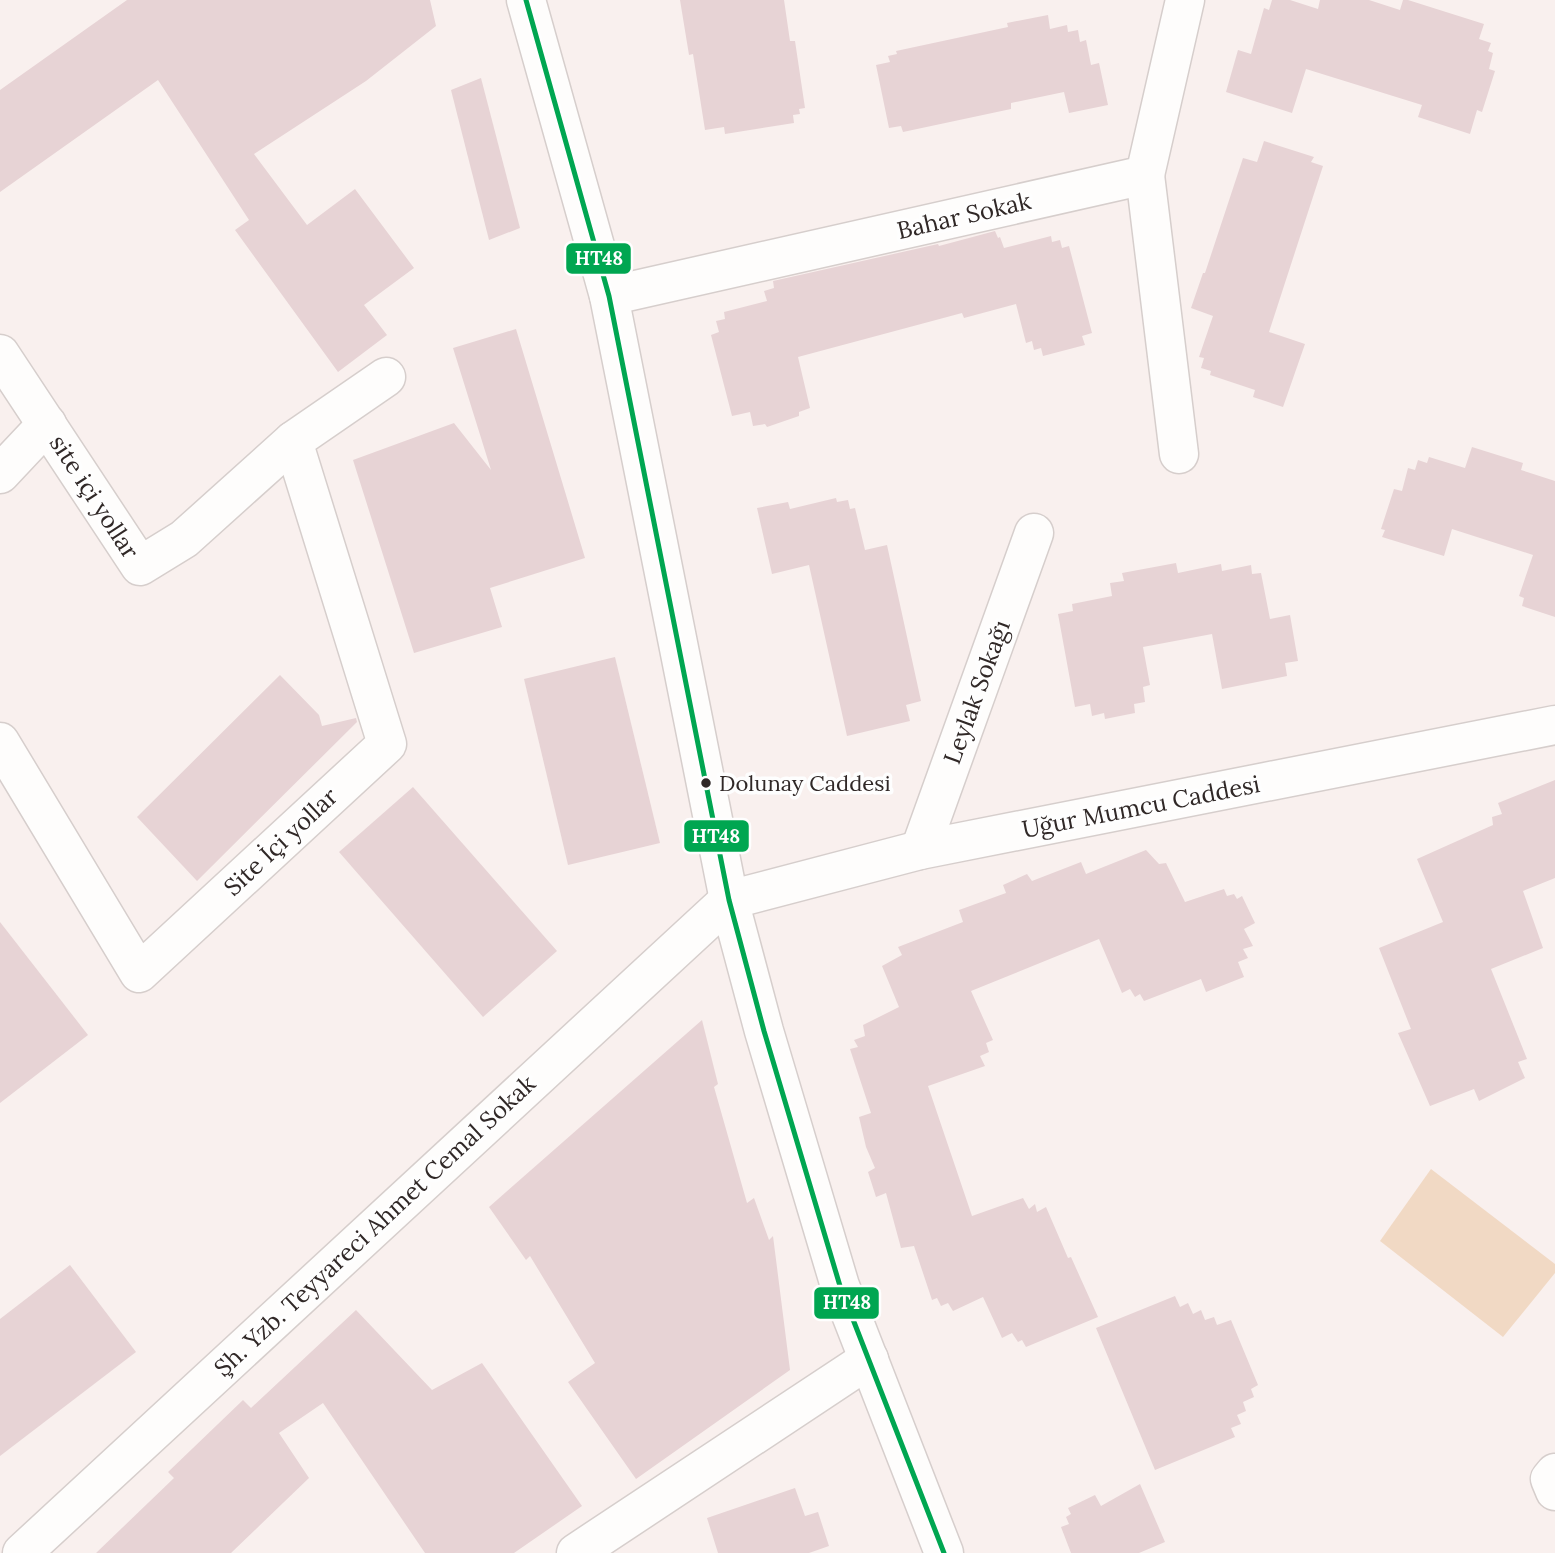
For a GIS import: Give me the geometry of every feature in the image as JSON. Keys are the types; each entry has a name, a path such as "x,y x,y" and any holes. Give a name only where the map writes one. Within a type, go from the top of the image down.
{"street":[{"path":"526,0 609,296 729,900 764,1031 840,1286 944,1553"},
{"path":"1179,454 1145,175 1185,0"},
{"name":"Bahar Sokak","path":"609,296 1145,175"},
{"name":"site içi yollar","path":"0,354 140,566 184,539 283,449"},
{"path":"283,449 386,377"},
{"path":"0,474 47,424"},
{"name":"Site İçi yollar","path":"0,742 139,973 387,744 283,449"},
{"name":"Leylak Sokağı","path":"920,850 1034,533"},
{"name":"Uğur Mumcu Caddesi","path":"729,900 920,850 1555,725"},
{"name":"Şh. Yzb. Teyyareci Ahmet Cemal Sokak","path":"22,1553 729,900"},
{"path":"576,1553 869,1359"},
{"path":"1555,1473 1550,1479 1555,1491"}],"shaded area":[{"path":"1431,1169 1555,1264 1555,1273 1503,1337 1380,1241"}],"building":[{"path":"127,0 430,0 436,26 366,81 254,154 307,225 355,189 414,268 364,305 387,335 338,372 235,230 249,220 158,80 0,192 0,90"},
{"path":"680,0 784,0 790,41 795,41 805,108 799,109 800,114 793,115 794,123 725,134 724,127 705,130 693,54 689,55"},
{"path":"1272,0 1290,0 1318,9 1320,0 1369,0 1400,10 1403,0 1408,0 1484,24 1479,39 1491,43 1488,51 1493,53 1489,69 1495,71 1482,112 1477,110 1470,134 1418,117 1422,105 1306,69 1292,113 1226,92 1238,50 1251,54 1264,8 1269,10"},
{"path":"1048,15 1050,29 1067,25 1068,32 1078,30 1080,42 1086,40 1091,65 1099,63 1108,105 1069,113 1064,92 1011,103 1011,109 903,132 901,126 889,128 876,65 890,62 888,56 897,54 896,51 1008,27 1007,23"},
{"path":"481,78 520,228 489,240 451,90"},
{"path":"1264,141 1314,157 1311,162 1323,166 1269,332 1305,344 1283,407 1253,397 1255,390 1210,375 1211,371 1201,368 1204,358 1199,357 1213,316 1191,308 1243,158 1257,162"},
{"path":"995,231 1004,248 1051,236 1052,242 1060,240 1062,248 1069,246 1092,333 1082,336 1085,345 1043,356 1041,348 1034,350 1032,341 1026,343 1016,304 964,318 962,313 798,357 810,408 799,412 799,416 767,427 765,424 753,426 750,412 732,416 711,335 719,332 716,321 725,319 724,312 767,301 764,291 774,288 773,281 938,244 939,246"},
{"path":"516,329 585,558 490,588 502,627 414,653 353,460 454,423 491,470 453,348"},
{"path":"1472,447 1523,463 1521,470 1555,481 1555,617 1522,606 1524,598 1519,596 1533,555 1452,529 1444,556 1382,537 1385,530 1381,529 1394,489 1402,491 1408,468 1415,470 1418,460 1427,463 1429,457 1465,468"},
{"path":"836,498 837,502 848,500 850,509 855,508 865,550 887,545 921,701 906,705 910,721 847,736 809,565 772,574 757,508 788,502 790,509"},
{"path":"1176,563 1178,573 1221,564 1222,571 1251,565 1252,574 1261,573 1270,619 1290,615 1298,661 1285,663 1287,676 1222,689 1212,634 1143,647 1150,685 1143,687 1145,702 1134,704 1135,713 1105,719 1104,713 1092,716 1090,704 1075,707 1058,614 1073,611 1072,604 1112,596 1110,583 1124,581 1122,573"},
{"path":"615,657 660,843 568,865 524,679"},
{"path":"280,675 319,715 322,726 356,718 357,722 197,881 137,817"},
{"path":"1555,780 1555,878 1523,891 1543,948 1491,969 1527,1059 1518,1062 1525,1078 1479,1101 1474,1089 1430,1106 1398,1033 1411,1029 1379,948 1443,922 1417,859 1493,825 1492,817 1502,814 1498,803"},
{"path":"413,787 557,951 483,1017 339,852"},
{"path":"1146,850 1159,864 1166,863 1185,902 1224,889 1227,896 1234,894 1237,899 1242,896 1255,923 1244,929 1253,946 1243,949 1248,958 1238,962 1244,977 1206,992 1201,979 1144,1001 1140,994 1135,997 1130,989 1122,993 1099,939 971,991 993,1040 986,1043 989,1052 980,1056 985,1066 928,1086 972,1216 1023,1198 1029,1209 1035,1204 1037,1212 1046,1207 1098,1317 1026,1347 1022,1340 1018,1342 1012,1333 1002,1338 983,1297 953,1311 948,1303 941,1306 937,1298 932,1300 914,1246 901,1248 886,1193 876,1197 868,1172 875,1168 866,1147 859,1117 871,1113 850,1049 858,1047 854,1040 865,1036 863,1025 899,1007 882,966 902,955 898,947 963,922 959,910 1006,893 1003,885 1027,874 1032,881 1081,862 1086,874"},
{"path":"0,922 88,1035 0,1103"},
{"path":"702,1020 718,1084 714,1087 747,1203 754,1198 769,1240 773,1236 790,1370 636,1479 568,1382 595,1363 530,1256 526,1260 489,1207"},
{"path":"70,1265 136,1352 0,1456 0,1319"},
{"path":"1175,1296 1180,1307 1188,1303 1193,1314 1201,1310 1205,1320 1214,1317 1217,1325 1231,1320 1258,1385 1251,1389 1254,1397 1243,1402 1246,1411 1237,1415 1241,1424 1231,1428 1235,1437 1155,1470 1096,1328"},
{"path":"356,1310 432,1390 482,1363 582,1506 514,1553 425,1553 323,1403 279,1433 309,1478 231,1553 96,1553 174,1478 168,1472 243,1400 251,1408"},
{"path":"1140,1484 1165,1542 1139,1553 1071,1553 1061,1527 1069,1524 1066,1517 1071,1514 1068,1508 1095,1495 1101,1506"},
{"path":"795,1488 805,1516 818,1512 829,1546 809,1553 718,1553 707,1518"}],"transit line":[{"name":"HT48","path":"526,0 609,296 729,900 764,1031 840,1286 944,1553"}],"place":[{"name":"Dolunay Caddesi","path":"706,783"}]}
